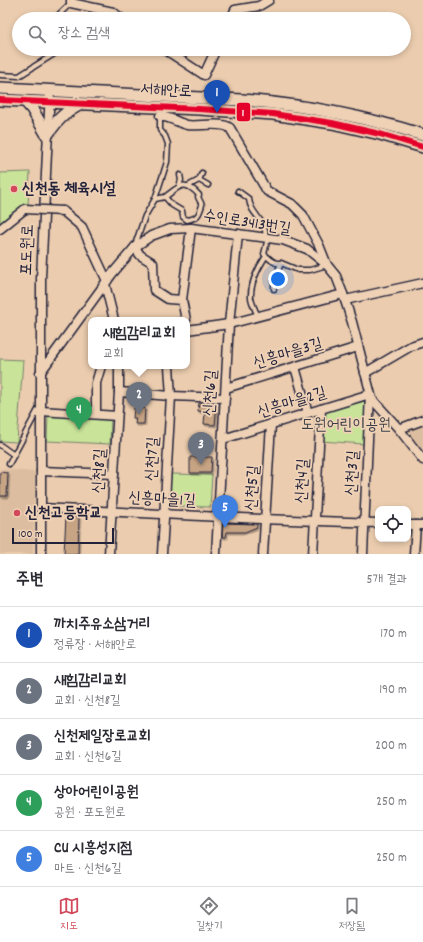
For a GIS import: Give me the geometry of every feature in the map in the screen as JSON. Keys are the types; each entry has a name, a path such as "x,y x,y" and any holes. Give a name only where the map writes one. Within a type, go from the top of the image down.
{"main road":[{"name":"서해안로","path":"0,88 273,103 334,112 391,125 423,135"},
{"name":"서해안로","path":"0,100 80,104 160,112 273,114 332,123 380,134 423,147"},
{"path":"25,101 32,109 47,135 56,122 71,109 80,104"}],"street":[{"path":"234,12 235,10 269,0"},
{"path":"71,2 113,12"},
{"path":"175,56 204,75 213,56"},
{"name":"포도원로","path":"41,554 41,278 50,90"},
{"path":"160,112 167,117 186,125 221,125 230,128 267,191 292,204 303,215 319,245 327,265"},
{"path":"0,230 25,209 63,212 82,227 106,283 113,317"},
{"path":"185,317 182,300 191,228"},
{"name":"수인로3413번길","path":"40,373 106,283 135,247 151,236 170,229 191,228 283,240 307,249 327,265 336,276 344,297 372,399 399,429 423,460"},
{"name":"신천6길","path":"216,554 229,324 238,234"},
{"path":"135,247 140,255 153,263 154,290 168,299 182,300"},
{"path":"190,327 229,324 344,297 423,283"},
{"path":"365,373 411,346 423,342"},
{"name":"신흥마을3길","path":"226,388 358,347"},
{"path":"295,367 308,413"},
{"path":"96,414 96,383 100,369"},
{"name":"신천8길","path":"109,554 119,392 119,369"},
{"name":"신천7길","path":"162,554 171,396 169,369"},
{"path":"119,392 225,398"},
{"name":"신흥마을2길","path":"223,439 370,394"},
{"name":"신천3길","path":"363,554 370,394"},
{"path":"41,408 117,416"},
{"name":"신천4길","path":"312,554 321,409"},
{"path":"399,429 423,420"},
{"name":"신천5길","path":"263,554 271,424"},
{"path":"41,471 114,474"},
{"name":"신흥마을1길","path":"41,508 265,520 375,523"},
{"path":"414,554 416,525"}],"lane":[{"path":"61,12 71,2"},
{"path":"0,75 19,76 51,56"},
{"path":"135,247 145,216 155,199 167,162 168,144 165,136 160,130 160,112"},
{"path":"179,186 188,186 199,180 202,173"},
{"path":"155,199 165,197 179,186 181,180 180,175"},
{"path":"199,180 208,185"},
{"path":"165,197 172,205 182,211 187,220 195,218 199,214 202,205 198,195 188,186"},
{"path":"238,192 250,199 252,210 259,217 265,230 266,237 264,254 266,256 276,263 298,270 310,270 327,265"},
{"path":"258,316 251,298 252,285 261,263 266,256"},
{"path":"274,289 274,280 281,264"},
{"path":"9,464 41,408"},
{"path":"0,445 14,455"}],"shaded area":[{"path":"423,421 423,451 408,432 412,425"},
{"name":"신천고등학교","path":"0,469 35,472 33,554 0,554"}],"green space":[{"name":"신천동 체육시설","path":"30,172 28,204 0,225 0,173"},
{"path":"0,359 23,360 17,442 0,441"},
{"name":"도원어린이공원","path":"364,401 367,406 364,444 321,441 322,417 326,411"},
{"path":"48,415 111,419 110,444 47,441"},
{"path":"171,474 212,475 210,507 169,506"}],"building":[{"path":"199,403 217,404 215,425 204,424 205,412 198,411"},
{"path":"134,408 145,408 144,424 135,424 136,418 133,418"},
{"path":"190,457 212,457 211,473 190,473"},
{"path":"0,472 8,473 7,496 0,496"},
{"path":"66,516 79,517 78,554 64,554"},
{"path":"223,523 257,524 257,527 245,532 227,532 226,537 222,537"}],"transit line":[{"name":"1","path":"0,100 199,109 273,114 332,123 380,134 423,147"}],"place":[{"name":"까치주유소삼거리","path":"217,113"},
{"name":"신천동 체육시설","path":"14,189"},
{"name":"새힘감리교회","path":"139,415"},
{"name":"상아어린이공원","path":"79,430"},
{"name":"신천제일장로교회","path":"201,465"},
{"name":"신천고등학교","path":"17,513"},
{"name":"CU 시흥성지점","path":"225,528"}]}
